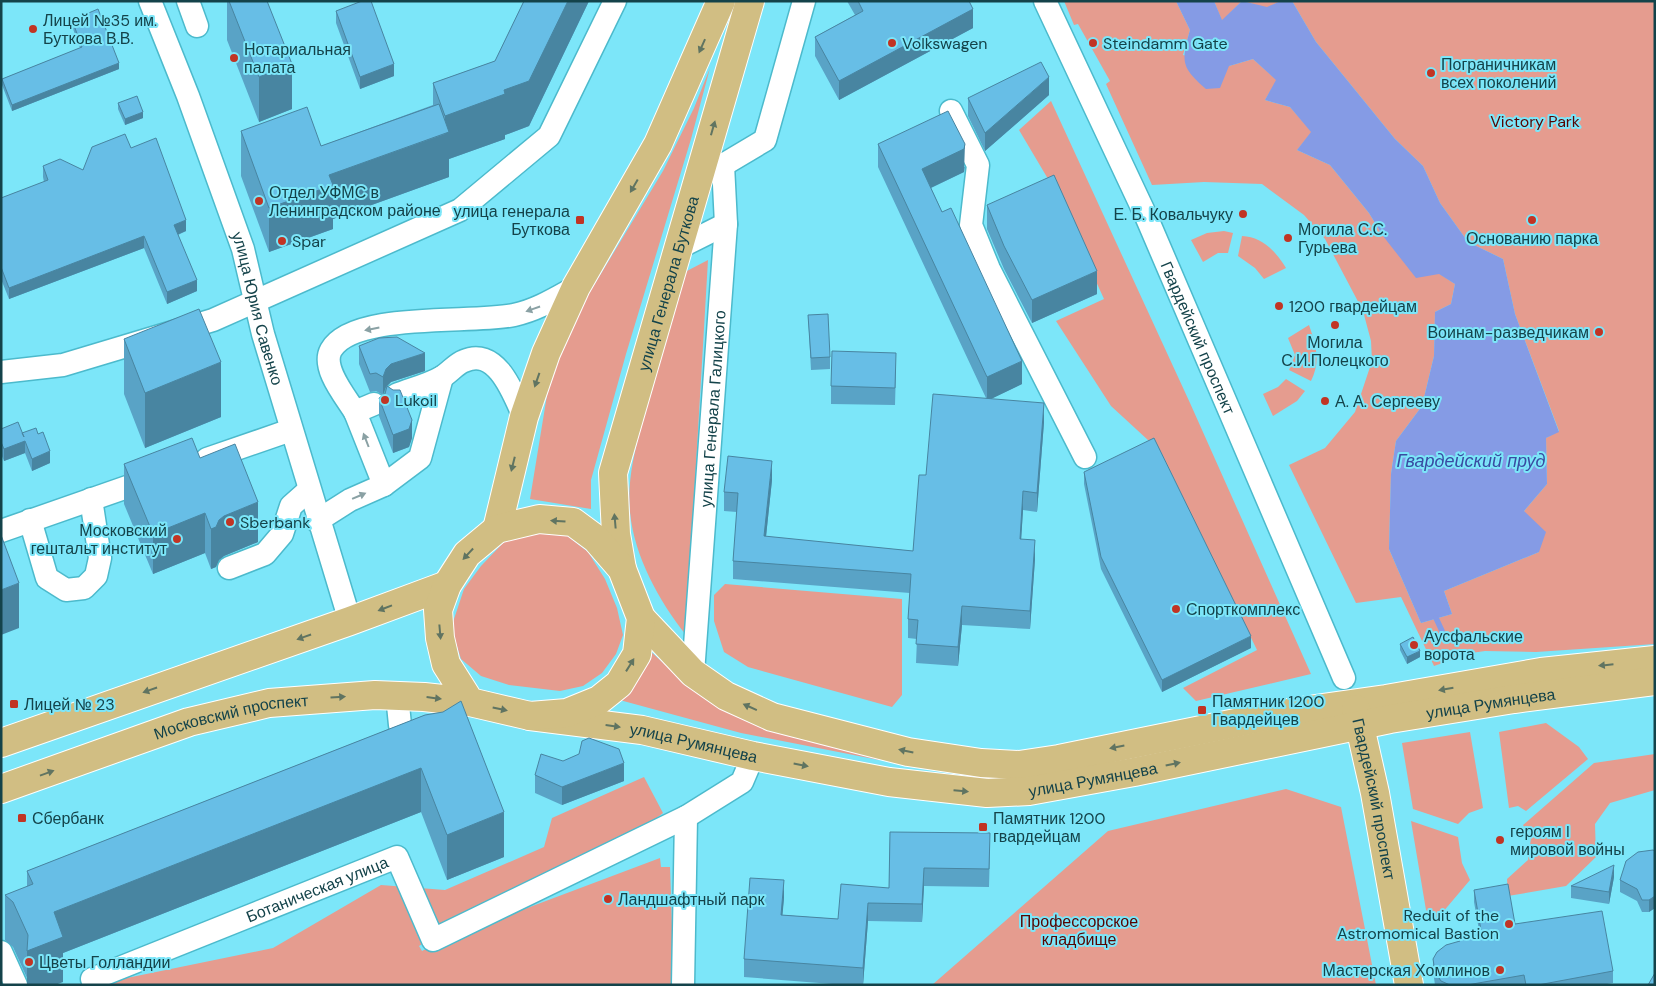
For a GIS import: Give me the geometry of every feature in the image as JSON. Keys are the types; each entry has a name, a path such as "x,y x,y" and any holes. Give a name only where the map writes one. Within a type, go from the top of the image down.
{"main road":[{"path":"497,529 524,417 546,353 576,287 658,144 721,1"},
{"name":"улица Генерала Буткова","path":"622,569 616,534 613,473 678,248 714,162 750,1"},
{"name":"Московский проспект","path":"1,790 189,722 269,703 397,695 470,702 530,716 566,713 599,700 618,684 637,654 641,618 622,569 596,539 573,522 539,520 497,529 467,554 447,584 438,610 440,638 446,664 470,702"},
{"path":"1,744 350,621 447,584"},
{"name":"улица Румянцева","path":"641,618 693,673 726,696 772,717 908,752 981,763 1019,765 1280,714 1357,714 1514,699 1655,681"},
{"name":"улица Румянцева","path":"530,716 642,730 753,756 889,782 987,793 1030,791 1134,772 1357,714 1541,672 1655,660"},
{"name":"Гвардейский проспект","path":"1357,714 1409,985"}],"street":[{"name":"улица Юрия Савенко","path":"150,1 185,88 240,241 255,303 309,490 350,621"},
{"path":"188,1 197,26"},
{"path":"1,372 63,365 213,320 255,303 460,210 549,136 615,1"},
{"path":"714,162 765,140 804,1"},
{"name":"Гвардейский проспект","path":"1046,4 1149,221 1344,678"},
{"path":"951,111 978,165 971,225 989,268 1085,457"},
{"name":"улица Генерала Галицкого","path":"693,673 726,224 714,162"},
{"path":"678,248 726,224"},
{"path":"384,485 364,408 329,367 330,352 340,340 354,332 426,319 512,316 538,308 576,287"},
{"path":"396,395 442,377 465,360 484,359 491,362 508,382 524,417"},
{"path":"318,521 350,500 384,485 420,458 442,377"},
{"path":"1,531 292,430"},
{"path":"229,568 265,554 282,534 290,506 309,490"},
{"path":"30,520 47,578 66,590 84,588 96,576 100,558 91,500"},
{"path":"397,695 400,725 411,748 440,744"},
{"path":"683,985 686,817 742,782 753,756"},
{"name":"Ботаническая улица","path":"95,985 92,979 397,857 433,940 686,817"},
{"path":"1,952 16,985"}],"green space":[{"name":"Victory Park","path":"1064,1 1176,1 1190,30 1183,55 1229,66 1253,59 1277,80 1265,100 1290,107 1312,132 1297,150 1330,165 1369,213 1383,236 1455,284 1451,304 1435,312 1434,356 1422,406 1396,441 1391,474 1389,549 1421,623 1452,614 1444,591 1539,552 1524,511 1547,484 1546,438 1559,431 1515,314 1503,259 1468,242 1440,203 1423,166 1395,139 1316,42 1292,1 1655,1 1655,644 1536,652 1485,651 1471,653 1434,666 1401,597 1356,603 1289,465 1325,448 1355,412 1372,361 1371,341 1363,311 1325,239 1304,215 1262,184 1204,182 1152,185 1106,84 1110,81 1078,24 1074,25"},
{"path":"1214,1 1242,1 1222,21"},
{"path":"1242,1 1281,1 1267,8"},
{"path":"710,68 591,480 591,509 530,499 548,389 562,349 579,310 663,171 694,108"},
{"path":"1051,101 1190,403 1311,674 1196,701 1183,688 1257,650 1161,452 1111,406 1056,321 1104,299 1054,189 1019,130"},
{"path":"1224,231 1233,233 1228,253 1218,253 1203,262 1191,240 1207,233"},
{"path":"1242,236 1263,242 1278,256 1286,268 1264,279 1255,268 1238,256"},
{"path":"708,260 686,635 657,593 642,561 632,529 629,490 650,387 683,273"},
{"path":"1309,325 1314,339 1317,360 1311,381 1289,370 1295,355 1288,338"},
{"path":"1286,379 1305,391 1297,401 1273,416 1263,394 1278,387"},
{"path":"529,529 561,531 588,552 605,579 617,608 623,635 616,654 602,673 583,686 560,691 509,685 481,676 461,659 451,628 464,589 481,566 503,543"},
{"path":"725,584 902,599 902,695 892,707 748,667 724,652 714,621 714,595"},
{"path":"649,650 690,687 881,757 879,760 741,733 616,699"},
{"path":"1546,723 1579,747 1588,759 1526,811 1518,806 1509,808 1499,732"},
{"path":"1470,732 1483,808 1469,813 1458,824 1413,809 1402,743"},
{"path":"1655,754 1655,790 1610,803 1595,824 1596,857 1566,886 1508,896 1507,879 1528,860 1531,838 1523,825 1594,763"},
{"path":"644,777 663,813 625,843 498,898 419,946 422,951 445,939 660,858 661,867 670,867 674,985 104,985 117,980 273,948 381,885 445,890 544,847 552,818"},
{"name":"Профессорское кладбище","path":"1286,789 1341,807 1376,985 932,985 1108,831"},
{"path":"1411,821 1458,837 1462,863 1470,880 1437,919 1426,910"}],"water":[{"name":"Гвардейский пруд","path":"1176,1 1214,1 1222,20 1242,1 1267,7 1281,1 1292,1 1316,42 1395,139 1423,166 1440,203 1468,242 1503,259 1515,314 1559,432 1546,438 1547,484 1524,511 1546,532 1539,552 1444,591 1452,614 1421,623 1389,549 1391,474 1396,441 1422,406 1434,356 1435,312 1451,304 1455,284 1439,274 1416,278 1383,236 1369,213 1330,165 1297,150 1311,132 1290,107 1265,100 1276,80 1253,59 1229,66 1220,88 1206,89 1192,75 1185,63 1185,50 1190,30"}],"building":[{"path":"229,1 267,1 292,64 259,77"},
{"path":"362,1 371,1 394,64 360,77 336,11"},
{"path":"524,1 568,1 529,81 504,90 505,94 445,116 433,83 495,61"},
{"name":"Volkswagen","path":"858,1 969,1 973,9 839,81 815,37 863,11"},
{"path":"98,9 119,63 12,105 2,79 82,47 72,20"},
{"path":"1041,62 1049,77 985,133 968,98"},
{"path":"137,96 143,112 125,119 118,103"},
{"path":"439,104 449,132 329,175 333,185 269,208 241,131 307,107 321,146"},
{"path":"948,111 965,144 964,149 922,169 942,212 951,208 1022,361 987,377 878,144"},
{"path":"125,134 131,148 156,138 186,220 174,225 197,280 167,292 144,236 9,288 1,267 1,198 48,180 43,166 60,159 83,170 92,147"},
{"path":"1054,175 1097,271 1032,300 1004,246 987,205"},
{"path":"199,309 221,362 145,393 124,339"},
{"path":"828,314 830,357 811,358 808,315"},
{"path":"397,337 425,353 391,364 386,369 383,377 376,373 370,374 359,346 379,338"},
{"path":"832,351 896,353 895,388 831,386"},
{"path":"387,386 393,390 400,390 412,420 409,429 393,435 379,398 385,394"},
{"path":"933,394 1044,403 1037,493 1023,491 1020,539 1035,540 1030,611 962,606 958,647 916,644 918,620 908,619 911,574 733,561 738,493 724,492 728,456 772,461 764,536 913,551 919,475 926,475"},
{"path":"18,422 22,433 36,428 38,434 43,432 50,451 32,459 25,441 4,449 1,442 1,429"},
{"path":"192,438 200,458 235,444 258,502 224,516 219,520 216,527 211,529 205,513 153,534 124,464"},
{"name":"Спорткомплекс","path":"1154,438 1251,636 1162,680 1101,557 1084,472"},
{"path":"1,535 19,583 1,590"},
{"path":"1413,637 1420,651 1407,657 1400,644"},
{"path":"461,701 504,812 447,835 421,768 54,912 63,937 27,951 28,935 13,902 5,895 33,884 27,871 425,715 443,712"},
{"path":"589,738 619,749 624,763 562,787 535,775 541,754 563,761 579,754 582,741"},
{"path":"890,832 990,833 989,869 924,868 922,904 868,903 863,968 744,959 750,878 784,880 781,915 838,919 841,884 889,888"},
{"path":"1655,851 1655,896 1649,900 1642,900 1637,889 1620,880 1626,861 1638,852"},
{"path":"1614,865 1609,892 1571,886"},
{"name":"Reduit of the Astromomical Bastion","path":"1508,884 1515,924 1602,911 1613,971 1538,985 1526,985 1524,975 1467,985 1450,985 1441,981 1435,972 1433,959 1437,952 1446,945 1460,941 1459,934 1481,930 1474,890"},
{"path":"1655,973 1655,985 1648,985"}],"waterway":[{"path":"1436,618 1442,631"}],"place":[{"name":"Лицей №35 им. Буткова В.В.","path":"33,29"},
{"name":"Volkswagen","path":"892,43"},
{"name":"Steindamm Gate","path":"1093,43"},
{"name":"Нотариальная палата","path":"234,58"},
{"name":"Пограничникам всех поколений","path":"1431,73"},
{"name":"Отдел УФМС в Ленинградском районе","path":"259,201"},
{"name":"Е. Б. Ковальчуку","path":"1243,214"},
{"name":"улица генерала Буткова","path":"580,220"},
{"name":"Основанию парка","path":"1532,220"},
{"name":"Могила С.С. Гурьева","path":"1288,238"},
{"name":"Spar","path":"282,241"},
{"name":"1200 гвардейцам","path":"1279,306"},
{"name":"Могила С.И.Полецкого","path":"1335,325"},
{"name":"Воинам-разведчикам","path":"1599,332"},
{"name":"Lukoil","path":"385,400"},
{"name":"А. А. Сергееву","path":"1325,401"},
{"name":"Sberbank","path":"230,522"},
{"name":"Московский гештальт институт","path":"177,539"},
{"name":"Спорткомплекс","path":"1176,609"},
{"name":"Аусфальские ворота","path":"1414,645"},
{"name":"Лицей № 23","path":"14,704"},
{"name":"Памятник 1200 Гвардейцев","path":"1202,710"},
{"name":"Сбербанк","path":"22,818"},
{"name":"Памятник 1200 гвардейцам","path":"983,827"},
{"name":"героям I мировой войны","path":"1500,840"},
{"name":"Ландшафтный парк","path":"608,899"},
{"name":"Reduit of the Astromomical Bastion","path":"1509,924"},
{"name":"Цветы Голландии","path":"29,962"},
{"name":"Мастерская Хомлинов","path":"1500,970"}]}
